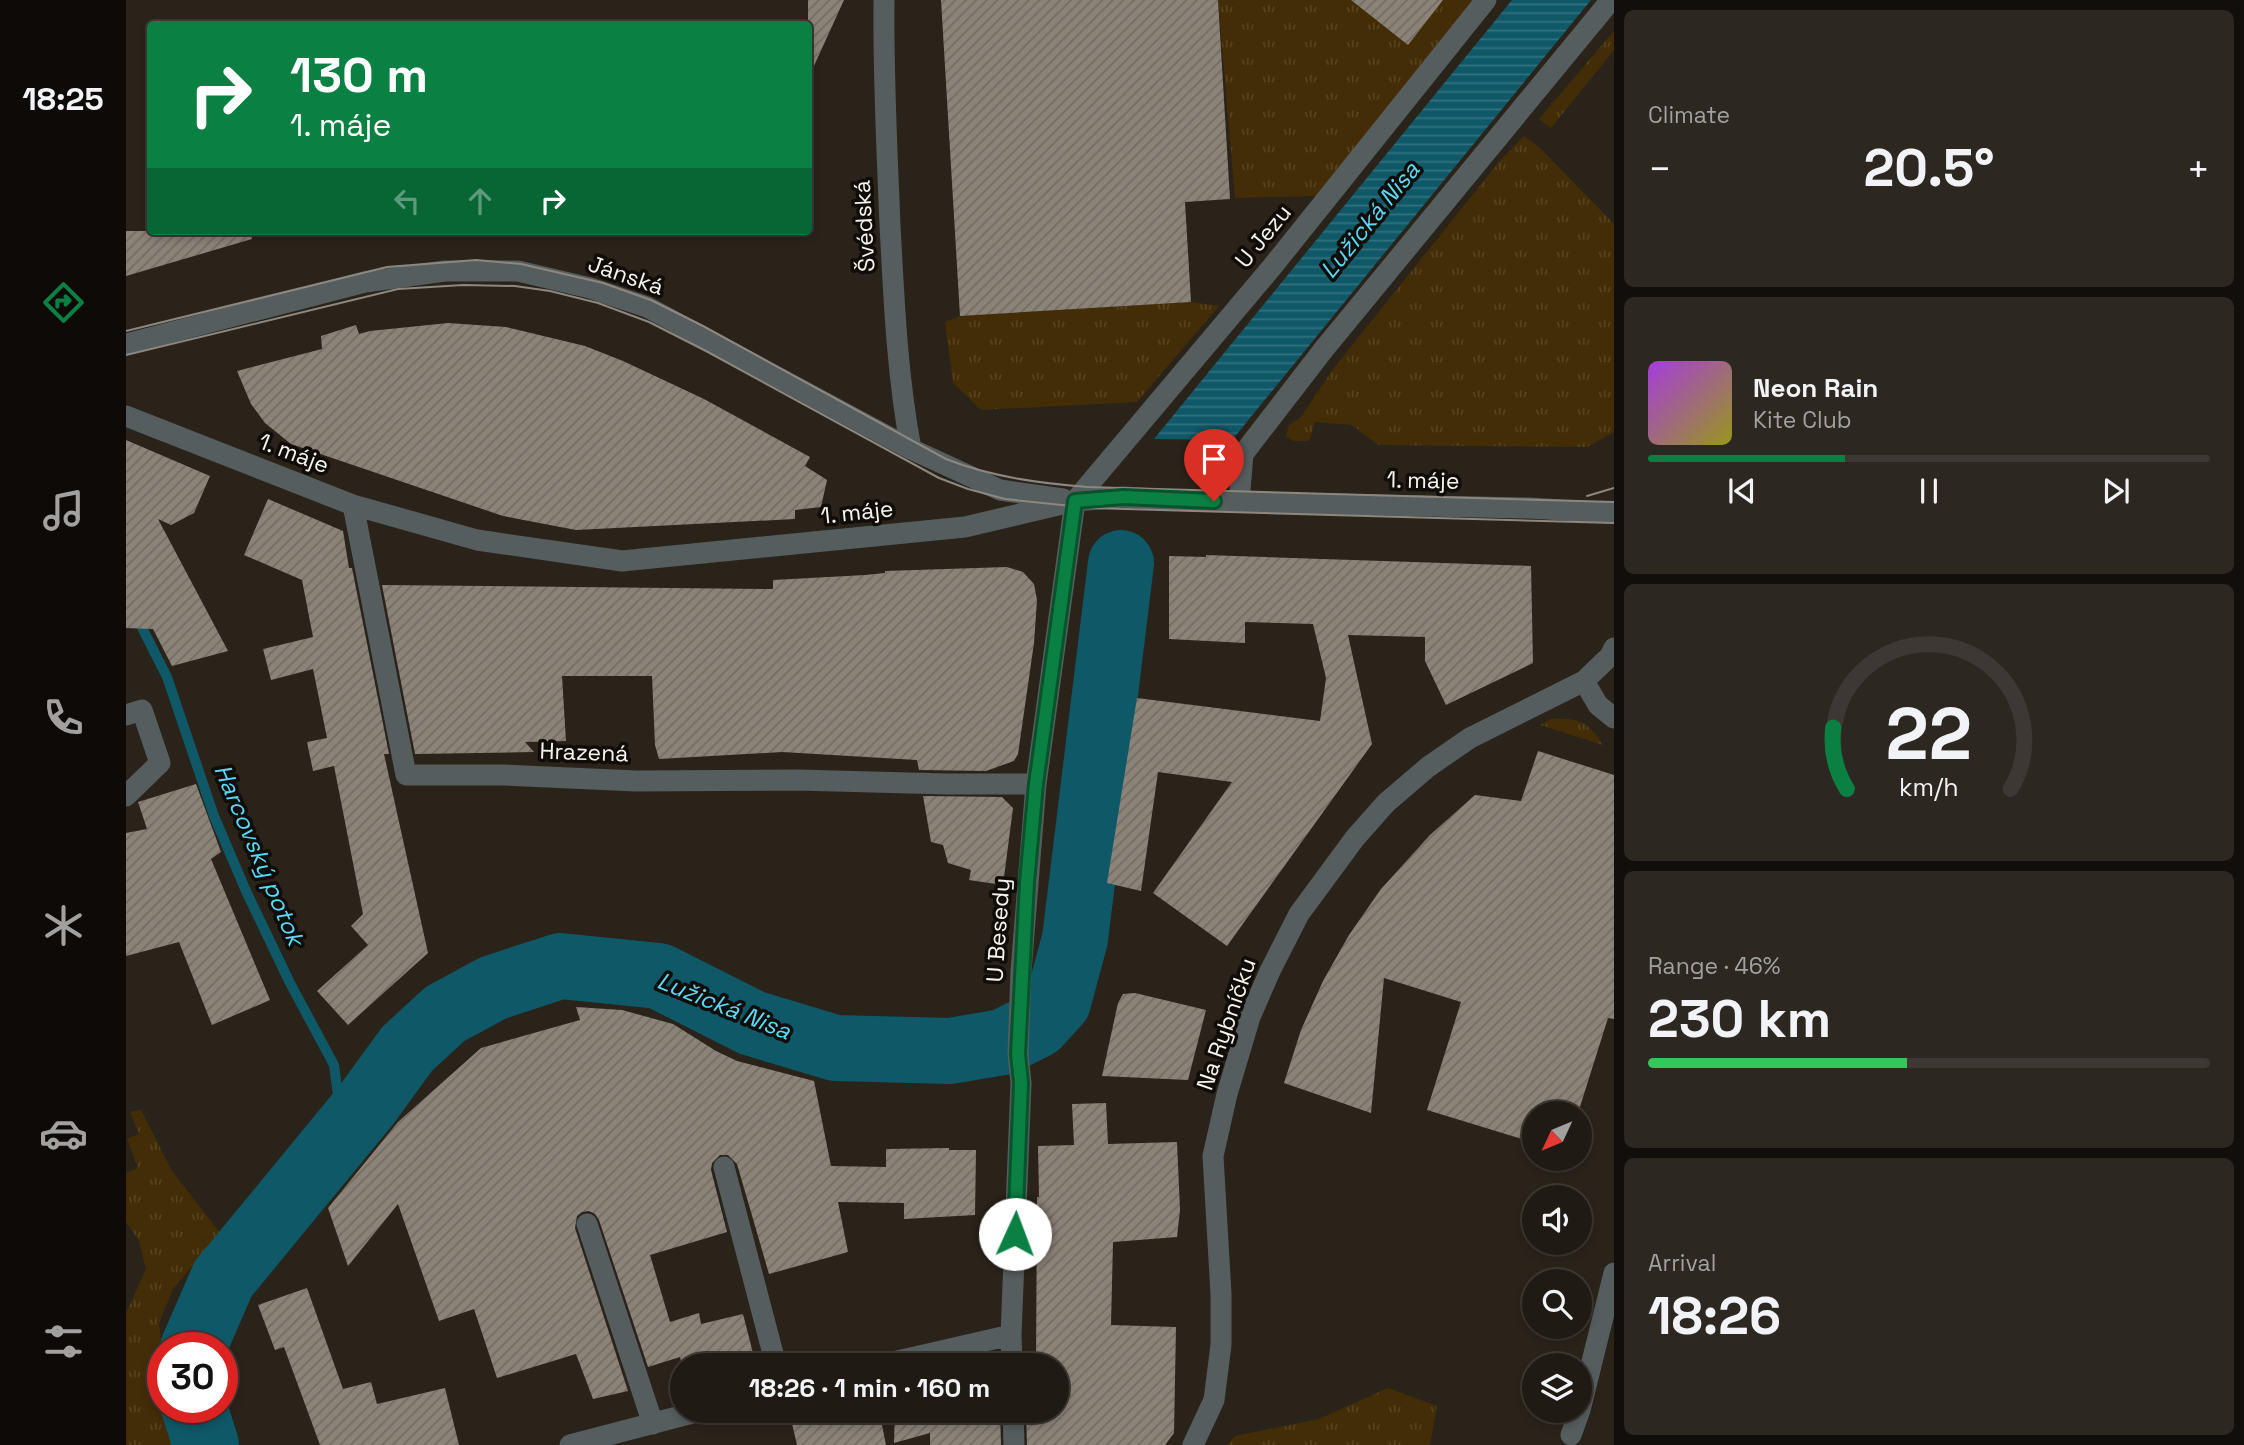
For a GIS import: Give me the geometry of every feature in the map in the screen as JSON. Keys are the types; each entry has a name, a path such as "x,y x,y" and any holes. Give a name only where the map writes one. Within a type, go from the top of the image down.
{"street":[{"name":"Švédská","path":"884,0 883,76 894,309 902,401 911,449"},
{"name":"U Jezu","path":"1075,501 1272,267 1486,0"},
{"path":"1239,502 1243,454 1324,349 1611,0"},
{"name":"Jánská","path":"126,344 365,282 445,271 518,271 590,288 647,307 911,449 1000,490 1075,501"},
{"name":"1. máje","path":"126,416 353,505 477,540 622,561 965,527 1075,501 1123,497 1529,508 1614,513"},
{"name":"U Besedy","path":"1012,1353 1021,1083 1018,1054 1021,971 1036,784 1075,501"},
{"name":"Hrazená","path":"353,505 406,775 490,775 636,781 797,780 1036,784"},
{"name":"Na Rybníčku","path":"1193,1445 1214,1400 1221,1345 1221,1294 1213,1156 1227,1094 1250,1017 1299,914 1355,838 1386,803 1428,767 1470,738 1584,681 1610,656 1614,648"},
{"path":"1584,681 1598,705 1614,718"},
{"path":"126,715 142,710 160,763 126,796"},
{"path":"724,1167 773,1353"},
{"path":"587,1224 653,1423"},
{"path":"1592,1362 1614,1273"},
{"path":"932,1353 1011,1335"},
{"path":"570,1445 670,1419"},
{"path":"1013,1423 1014,1445"},
{"path":"1571,1435 1575,1423"}],"green space":[{"path":"1218,0 1473,0 1317,196 1235,198"},
{"path":"1614,31 1614,50 1551,128 1539,119"},
{"path":"1524,136 1539,147 1614,224 1614,432 1587,447 1378,445 1352,425 1315,422 1309,441 1294,441 1286,436 1289,425 1301,417 1333,369 1498,163"},
{"path":"1191,302 1219,306 1137,402 981,410 953,383 945,322 960,316"},
{"path":"1551,719 1568,719 1582,723 1603,745 1540,725"},
{"path":"141,1110 172,1171 220,1233 173,1289 159,1323 160,1332 147,1332 147,1423 181,1423 187,1445 126,1445 126,1313 146,1269 139,1241 126,1222 126,1173 138,1168 127,1139 139,1134 130,1112"},
{"path":"1388,1388 1437,1406 1430,1445 1227,1445 1235,1436 1319,1419"}],"water":[{"path":"1512,0 1591,0 1232,440 1154,439"}],"building":[{"path":"808,0 844,0 812,70 812,21 808,21"},
{"path":"941,0 1218,0 1230,199 1185,202 1191,302 960,316"},
{"path":"1351,0 1443,0 1408,45"},
{"path":"126,231 147,231 147,235 251,235 252,239 126,276"},
{"path":"448,323 506,327 585,346 704,399 810,457 805,466 827,480 821,507 795,510 795,519 576,530 503,516 291,444 265,423 251,404 237,371 322,349 321,336 356,325 359,334"},
{"path":"126,440 210,476 194,513 171,525 158,519 228,651 172,666 153,629 126,628"},
{"path":"268,499 343,531 389,754 384,754 428,953 348,1025 317,991 368,945 351,926 363,914 334,766 313,771 307,742 327,738 313,669 271,680 263,649 313,637 302,580 244,555"},
{"path":"1169,556 1531,566 1533,663 1446,705 1425,661 1425,637 1348,635 1372,744 1227,946 1153,893 1232,782 1158,772 1141,891 1107,883 1137,698 1320,721 1326,678 1313,624 1245,622 1245,643 1169,639"},
{"path":"1007,567 1023,572 1034,584 1037,600 1034,643 1018,754 1014,761 986,771 919,770 917,760 782,752 659,759 655,745 652,676 562,676 566,741 525,742 534,752 415,754 382,585 773,589 773,580 865,575 885,571"},
{"path":"1538,751 1614,775 1614,1019 1608,1018 1582,1101 1522,1101 1522,1139 1427,1110 1461,1002 1384,978 1371,1113 1284,1083 1301,1030 1323,981 1349,935 1381,889 1430,835 1475,795 1521,801"},
{"path":"196,784 221,852 211,859 270,1000 212,1025 179,942 126,956 126,833 147,829 138,802"},
{"path":"923,796 1002,797 1013,808 1003,885 969,880 971,870 948,863 943,845 931,842"},
{"path":"1135,993 1206,1010 1188,1080 1102,1076 1118,1003 1123,994"},
{"path":"576,1007 622,1010 673,1024 737,1061 814,1081 831,1166 886,1167 886,1149 976,1150 975,1215 904,1219 904,1203 838,1202 848,1252 769,1274 737,1164 728,1155 720,1155 712,1163 711,1170 727,1232 650,1255 670,1322 699,1313 701,1324 743,1314 753,1353 670,1353 670,1360 648,1367 599,1220 589,1211 577,1216 575,1228 628,1391 593,1399 576,1354 497,1378 474,1309 439,1321 398,1204 348,1266 328,1208 398,1122 481,1048 580,1020"},
{"path":"1106,1103 1108,1144 1177,1142 1180,1210 1177,1237 1113,1242 1111,1325 1176,1327 1174,1433 1165,1445 1027,1445 1026,1423 1069,1423 1069,1353 1036,1353 1037,1197 1038,1146 1074,1145 1072,1104"},
{"path":"307,1288 343,1389 371,1382 377,1404 445,1388 459,1445 320,1445 284,1347 275,1350 258,1305"},
{"path":"792,1423 882,1423 886,1445 797,1445"},
{"path":"895,1423 1000,1423 1001,1445 930,1445 930,1433 894,1443"}],"waterway":[{"name":"Lužická Nisa","path":"200,1332 223,1279 367,1104 407,1049 445,1014 493,988 560,966 659,976 752,1023 835,1048 950,1051 1003,1042 1037,1025 1058,1002 1075,939 1121,563"},
{"name":"Harcovský potok","path":"126,596 167,677 214,816 246,891 290,983 334,1065 343,1133"},
{"name":"Lužická Nisa","path":"199,1423 206,1445"}],"tram line":[{"path":"126,331 387,267 476,260 521,264 603,283 651,300 946,459 998,475 1087,487 1614,502"},
{"path":"126,355 398,289 463,285 515,286 550,291 598,303 649,322 939,478 1005,499 1091,508 1614,523"},
{"path":"1587,496 1614,488"}],"route":[{"path":"1015,1234 1021,1083 1018,1054 1027,882 1036,784 1075,501 1123,497 1214,501"}]}
